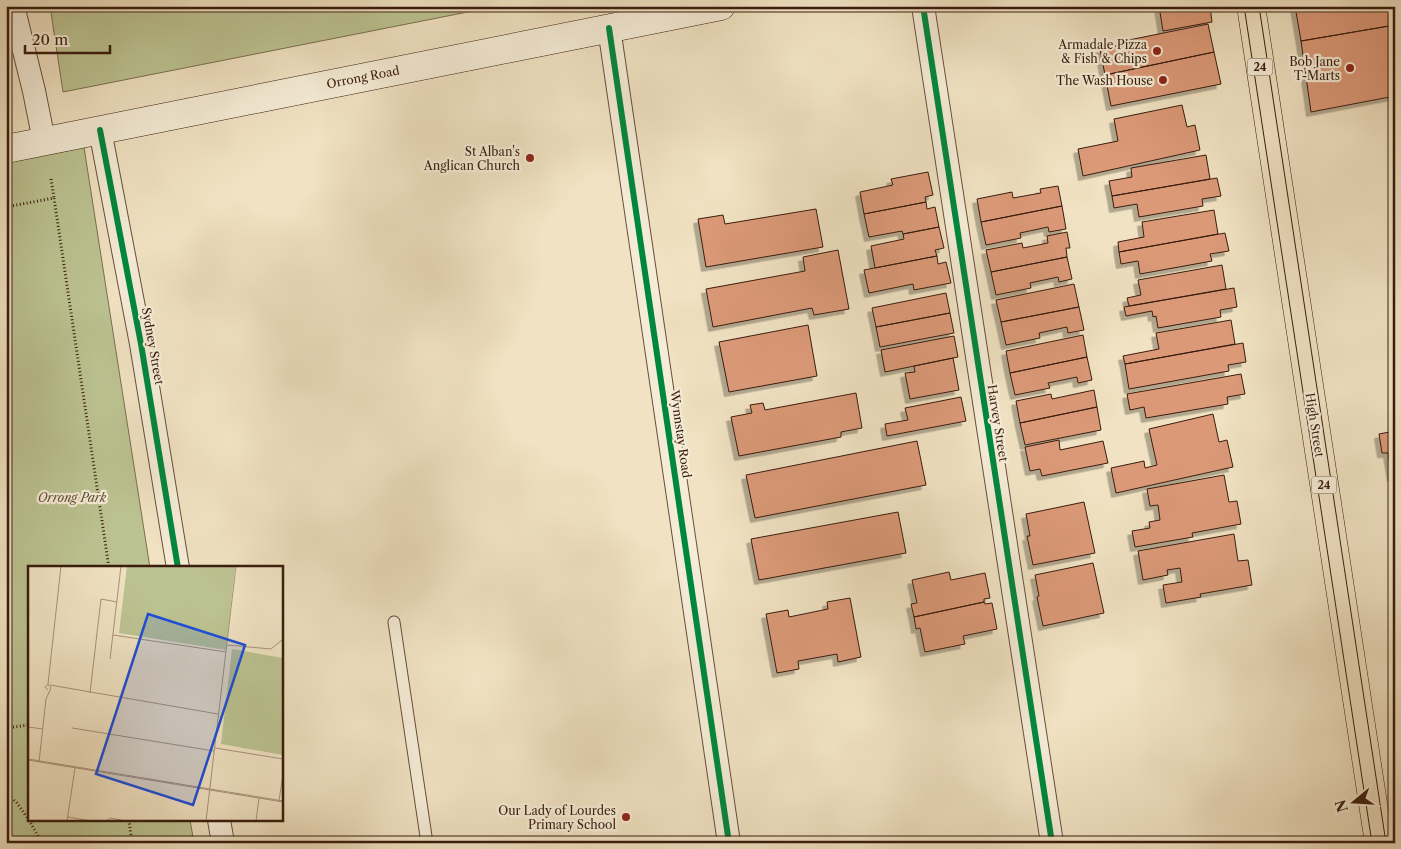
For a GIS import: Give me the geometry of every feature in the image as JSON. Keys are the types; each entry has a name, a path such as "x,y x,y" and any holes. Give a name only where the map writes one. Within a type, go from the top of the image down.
{"main road":[{"name":"Orrong Road","path":"6,149 721,6"},
{"name":"High Street","path":"1251,6 1379,843"}],"street":[{"path":"13,6 44,141"},
{"name":"Harvey Street","path":"923,6 1052,843"},
{"name":"Wynnstay Road","path":"609,28 729,843"},
{"name":"Sydney Street","path":"100,130 141,344 178,566"},
{"path":"219,822 223,843"}],"lane":[{"path":"394,622 427,843"}],"path":[{"path":"51,179 109,566"},
{"path":"6,207 54,198"},
{"path":"6,728 28,725"},
{"path":"6,793 17,803 28,819"},
{"path":"30,822 42,843"},
{"path":"129,822 132,843"}],"green space":[{"path":"50,6 498,6 63,92"},
{"name":"Orrong Park","path":"83,141 150,566 28,566 28,822 190,822 194,843 6,843 6,149"}],"building":[{"path":"1159,6 1210,6 1212,22 1163,31"},
{"path":"1295,6 1395,6 1395,25 1301,41"},
{"name":"Armadale Pizza & Fish & Chips","path":"1208,24 1214,52 1105,75 1100,49 1120,45 1119,42"},
{"name":"Bob Jane T-Marts","path":"1395,25 1395,96 1311,112 1301,41"},
{"name":"The Wash House","path":"1214,52 1221,84 1111,106 1105,75"},
{"path":"1182,105 1187,127 1195,125 1200,150 1083,176 1078,149 1118,141 1114,119"},
{"path":"1206,155 1210,179 1112,196 1109,181 1132,177 1131,168"},
{"path":"928,172 933,195 925,197 926,202 864,214 860,192 893,185 891,179"},
{"path":"1217,178 1221,196 1202,199 1203,206 1139,217 1137,204 1114,208 1112,196"},
{"path":"1058,186 1062,206 981,222 977,199 1012,192 1013,198 1041,193 1040,189"},
{"path":"926,202 927,209 935,207 939,227 903,234 902,231 869,237 864,214"},
{"path":"1062,206 1066,229 1049,232 1048,227 1020,233 1021,238 986,245 981,222"},
{"path":"816,209 823,247 706,267 698,219 723,215 725,224"},
{"path":"1214,210 1218,234 1119,252 1118,242 1144,237 1142,222"},
{"path":"939,227 944,248 935,250 937,256 875,268 871,246 904,239 903,234"},
{"path":"1067,232 1070,248 1066,248 1067,257 991,272 986,250 1022,243 1023,248 1048,243 1047,236"},
{"path":"1225,233 1229,251 1210,254 1212,261 1140,274 1138,261 1121,264 1119,252"},
{"path":"838,250 849,309 814,315 812,308 713,327 706,289 805,271 803,257"},
{"path":"937,256 938,264 946,262 951,283 914,290 913,284 869,293 864,270"},
{"path":"1067,257 1072,279 1059,282 1058,277 1030,283 1031,288 996,295 991,272"},
{"path":"1222,265 1226,289 1129,306 1127,298 1141,295 1138,280"},
{"path":"1074,284 1079,307 1001,322 996,300"},
{"path":"1234,288 1237,307 1220,310 1221,317 1158,328 1156,316 1153,317 1152,311 1126,316 1124,307"},
{"path":"946,293 950,313 876,327 872,308"},
{"path":"1079,307 1084,330 1068,333 1067,327 1039,333 1040,338 1006,345 1001,322"},
{"path":"950,313 954,333 880,347 876,327"},
{"path":"1231,320 1235,344 1125,364 1123,356 1159,349 1156,333"},
{"path":"808,325 817,376 729,392 719,342"},
{"path":"1083,335 1087,357 1010,373 1006,351"},
{"path":"954,336 958,357 885,372 881,350"},
{"path":"1243,343 1246,362 1228,365 1229,371 1129,389 1125,364"},
{"path":"1087,357 1092,380 1078,383 1077,377 1048,383 1050,388 1015,395 1010,373"},
{"path":"953,358 959,390 910,399 905,373 915,372 914,366"},
{"path":"1241,374 1245,394 1227,397 1228,404 1146,418 1144,407 1130,410 1127,394"},
{"path":"1094,390 1097,407 1020,423 1016,401 1051,394 1052,399"},
{"path":"856,393 862,428 841,432 841,437 739,456 731,417 752,413 750,405 763,403 765,410"},
{"path":"961,397 966,421 887,436 885,424 908,420 905,408"},
{"path":"1097,407 1101,430 1025,445 1020,423"},
{"path":"1213,414 1219,442 1227,440 1233,467 1116,493 1111,468 1144,461 1145,468 1157,465 1149,429"},
{"path":"1395,431 1395,476 1392,477 1388,453 1382,453 1379,434"},
{"path":"1059,440 1060,450 1103,441 1108,463 1042,476 1040,469 1030,471 1025,447"},
{"path":"917,441 926,485 755,518 746,475"},
{"path":"1224,475 1229,502 1237,501 1241,524 1192,533 1193,537 1135,547 1132,531 1150,528 1149,522 1160,520 1158,505 1150,506 1147,489"},
{"path":"1084,502 1095,553 1033,565 1027,536 1030,536 1026,514"},
{"path":"898,512 906,553 759,580 751,539"},
{"path":"1234,534 1238,561 1248,560 1252,585 1200,594 1201,597 1166,603 1163,585 1182,582 1180,568 1167,570 1168,575 1143,580 1138,551"},
{"path":"1093,563 1104,613 1043,626 1035,575"},
{"path":"949,572 951,580 985,573 990,598 984,599 984,602 914,617 911,604 917,603 912,580"},
{"path":"850,598 861,657 838,662 837,654 798,661 799,669 777,673 766,614 788,610 789,617 828,609 827,602"},
{"path":"984,602 985,604 992,603 997,629 963,636 965,644 925,652 920,628 916,629 914,617"}],"tram line":[{"path":"1244,6 1372,843"},
{"path":"1259,6 1386,843"}],"cycle path":[{"path":"923,6 1052,843"},
{"path":"609,28 729,843"},
{"path":"100,130 141,344 178,566"}],"place":[{"name":"Armadale Pizza & Fish & Chips","path":"1157,51"},
{"name":"Bob Jane T-Marts","path":"1350,68"},
{"name":"The Wash House","path":"1163,80"},
{"name":"St Alban's Anglican Church","path":"530,158"},
{"name":"Our Lady of Lourdes Primary School","path":"626,817"}]}
